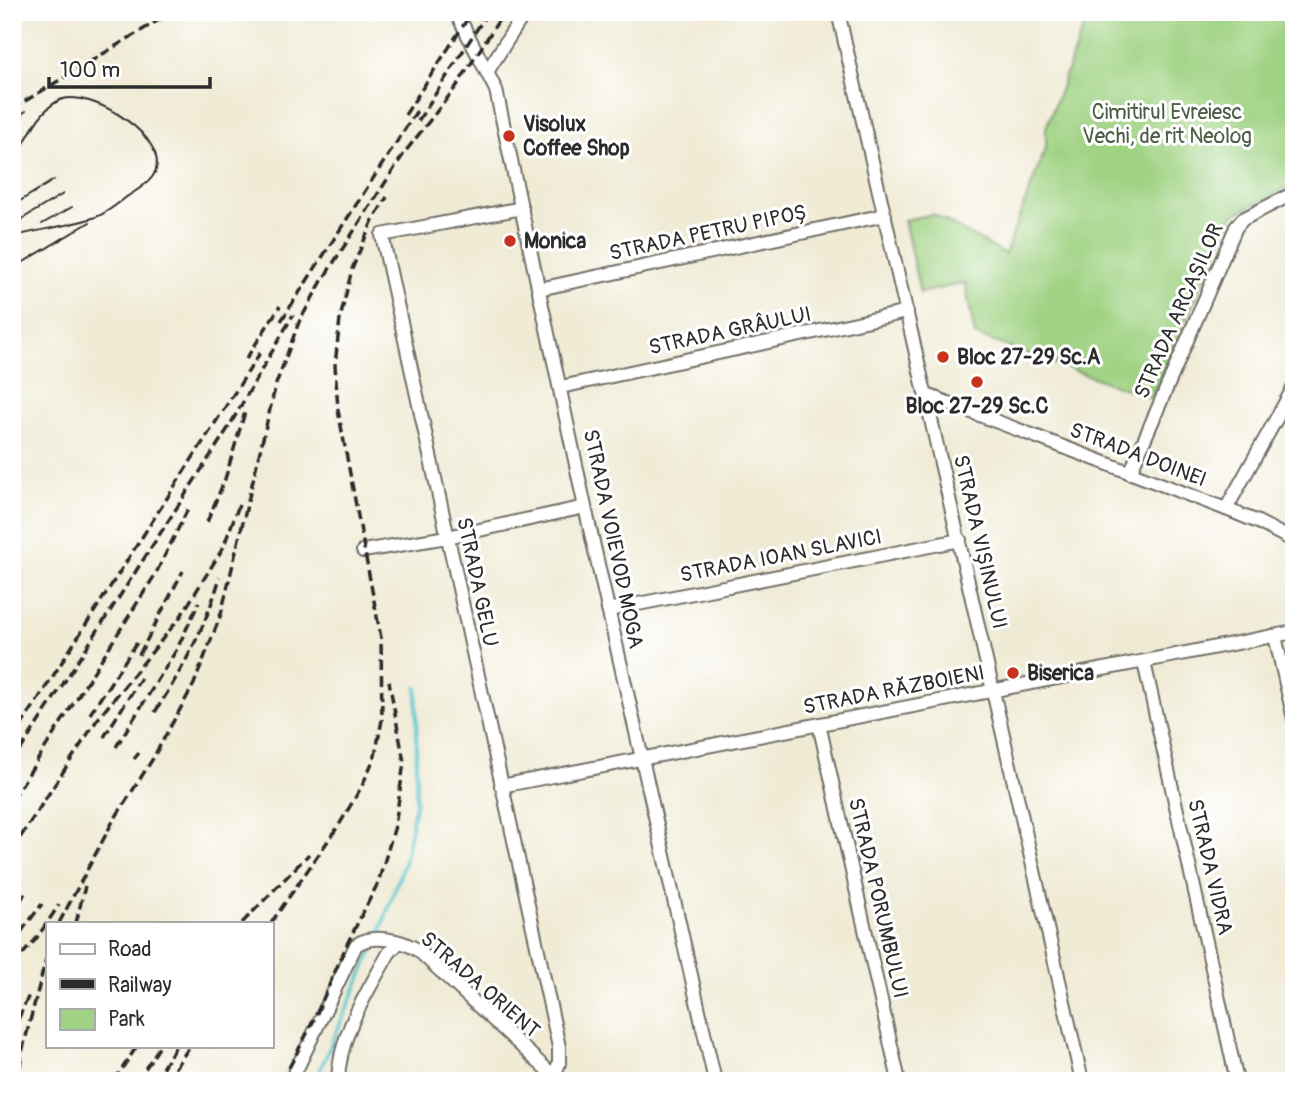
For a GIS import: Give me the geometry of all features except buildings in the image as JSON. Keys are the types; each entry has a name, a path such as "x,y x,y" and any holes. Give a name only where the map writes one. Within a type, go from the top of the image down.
{"street":[{"name":"STRADA VOIEVOD MOGA","path":"456,12 496,90 608,610 715,1081"},
{"path":"487,72 525,12"},
{"name":"STRADA VIȘINULUI","path":"838,12 1082,1081"},
{"name":"STRADA ARCAȘILOR","path":"1130,473 1236,227 1242,219 1294,193"},
{"name":"STRADA GELU","path":"522,208 382,235 559,1047 557,1079"},
{"name":"STRADA PETRU PIPOȘ","path":"539,289 885,215"},
{"name":"STRADA GRÂULUI","path":"561,387 907,312"},
{"path":"1227,509 1294,387"},
{"name":"STRADA DOINEI","path":"927,395 1227,509 1294,541"},
{"path":"363,551 447,537 586,507"},
{"name":"STRADA IOAN SLAVICI","path":"608,610 960,540"},
{"name":"STRADA RĂZBOIENI","path":"501,786 1294,632"},
{"path":"1275,636 1294,719"},
{"name":"STRADA VIDRA","path":"1144,662 1237,1081"},
{"name":"STRADA PORUMBULUI","path":"819,724 899,1081"},
{"name":"STRADA ORIENT","path":"291,1081 356,945 367,939 395,941 419,951 557,1079"},
{"path":"338,1081 338,1061 346,1036 395,941"}],"green space":[{"name":"Cimitirul Evreiesc Vechi, de rit Neolog","path":"1089,12 1294,12 1294,184 1233,215 1151,398 975,335 965,283 920,293 904,220 933,214 1005,254 1046,147 1046,128"}],"waterway":[{"path":"379,935 405,860 416,800 417,687"},
{"path":"315,1081 376,942"}],"tram line":[{"path":"12,164 44,112 60,100 73,98 90,101 126,120 152,147 157,162 148,182 100,215 12,237"},
{"path":"12,120 26,111"},
{"path":"12,206 54,180"},
{"path":"12,225 63,194"},
{"path":"42,224 72,207"},
{"path":"12,269 90,222"}],"railway":[{"path":"12,109 172,12"},
{"path":"405,115 472,12"},
{"path":"418,121 488,12"},
{"path":"60,922 112,823 152,760 194,684 221,614 276,384 299,322 323,279 405,152 456,87 504,12"},
{"path":"281,321 418,109"},
{"path":"272,922 339,825 362,786 375,756 382,720 381,638 338,410 335,365 340,319 352,269 372,222 387,197"},
{"path":"246,359 280,306"},
{"path":"12,763 227,430 293,315"},
{"path":"12,740 260,353"},
{"path":"207,522 225,479 245,412"},
{"path":"12,800 155,575 190,505"},
{"path":"12,850 97,720 181,616 223,548 239,505"},
{"path":"139,655 183,571"},
{"path":"155,712 193,647 220,577"},
{"path":"116,747 177,649 199,602"},
{"path":"90,714 138,641"},
{"path":"104,737 141,678"},
{"path":"282,1081 313,1022 348,942 378,883 395,826 404,762 389,681"},
{"path":"134,759 139,753"},
{"path":"243,922 309,854"},
{"path":"76,922 85,886"},
{"path":"12,915 25,893"},
{"path":"12,944 42,904"},
{"path":"48,922 59,905"},
{"path":"12,966 46,924"},
{"path":"18,1081 22,1052 46,959"},
{"path":"12,1033 29,995"},
{"path":"114,1081 136,1048"},
{"path":"137,1081 159,1048"},
{"path":"154,1081 175,1048"},
{"path":"166,1081 189,1048"}],"place":[{"name":"Visolux Coffee Shop","path":"509,136"},
{"name":"Monica","path":"510,241"},
{"name":"Bloc 27-29 Sc.A","path":"943,357"},
{"name":"Bloc 27-29 Sc.C","path":"977,382"},
{"name":"Biserica","path":"1013,673"}]}
